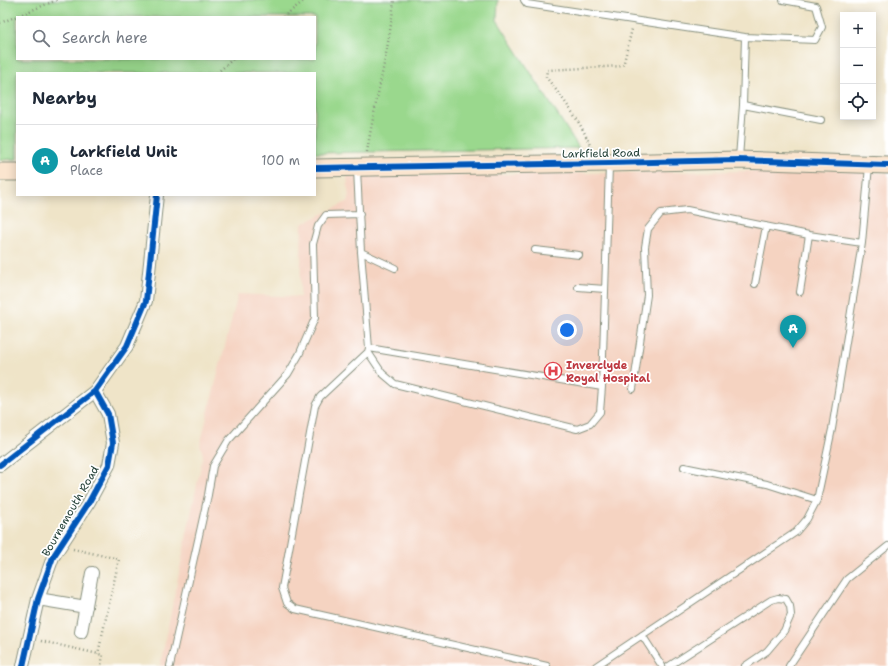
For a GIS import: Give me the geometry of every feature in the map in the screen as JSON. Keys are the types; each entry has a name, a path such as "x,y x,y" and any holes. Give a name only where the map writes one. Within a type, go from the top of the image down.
{"street":[{"name":"Larkfield Road","path":"316,168 738,160 888,165"},
{"path":"0,172 16,172"},
{"path":"0,465 95,392 127,346 146,301 157,196"},
{"name":"Bournemouth Road","path":"23,666 38,599 53,557 89,502 109,465 113,443 108,414 95,392"},
{"path":"81,632 92,573"},
{"path":"38,599 86,606"}],"lane":[{"path":"524,0 526,4 745,37 816,40 822,27 816,6 783,0"},
{"path":"738,160 743,105 745,37"},
{"path":"743,105 821,120"},
{"path":"361,167 360,214 368,350 382,373 395,384 577,429 590,424 600,412 605,289 603,163"},
{"path":"596,666 796,532 807,519 817,500 832,429 862,243 869,164"},
{"path":"633,389 647,295 645,247 648,229 661,213 687,210 809,235 862,243"},
{"path":"170,666 208,495 213,466 228,441 288,374 307,337 315,318 313,244 318,226 326,215 360,214"},
{"path":"755,284 766,226"},
{"path":"800,292 809,235"},
{"path":"535,250 579,255"},
{"path":"362,252 395,268"},
{"path":"578,286 605,289"},
{"path":"368,350 602,387"},
{"path":"368,350 320,397 315,406 282,588 287,603 295,608 547,666"},
{"path":"684,467 767,484 817,500"},
{"path":"789,666 847,578 888,546"},
{"path":"668,666 771,600 778,598 786,599 790,606 791,615 784,631 767,651 744,666"},
{"path":"642,635 662,666"}],"path":[{"path":"17,16 57,0"},
{"path":"284,16 306,0"},
{"path":"361,167 392,23 394,0"},
{"path":"0,23 16,17"},
{"path":"603,163 588,142 571,110 546,77 547,70 623,66 634,20"},
{"path":"218,72 232,60"},
{"path":"29,638 103,655 101,666"}],"shaded area":[{"name":"Inverclyde Royal Hospital","path":"840,170 888,173 888,666 160,666 203,455 200,445 238,294 300,297 302,224 349,201 347,176"}],"green space":[{"path":"0,0 498,0 497,20 579,148 316,153 316,72 16,72 16,159 0,160"}],"cycle path":[{"path":"316,168 738,160 888,165"},
{"path":"0,465 95,391 127,346 146,301 157,196"},
{"path":"23,666 38,599 53,557 89,502 109,465 113,443 108,414 95,391"}],"place":[{"name":"Larkfield Unit","path":"793,348"},
{"name":"Inverclyde Royal Hospital","path":"553,371"}]}
